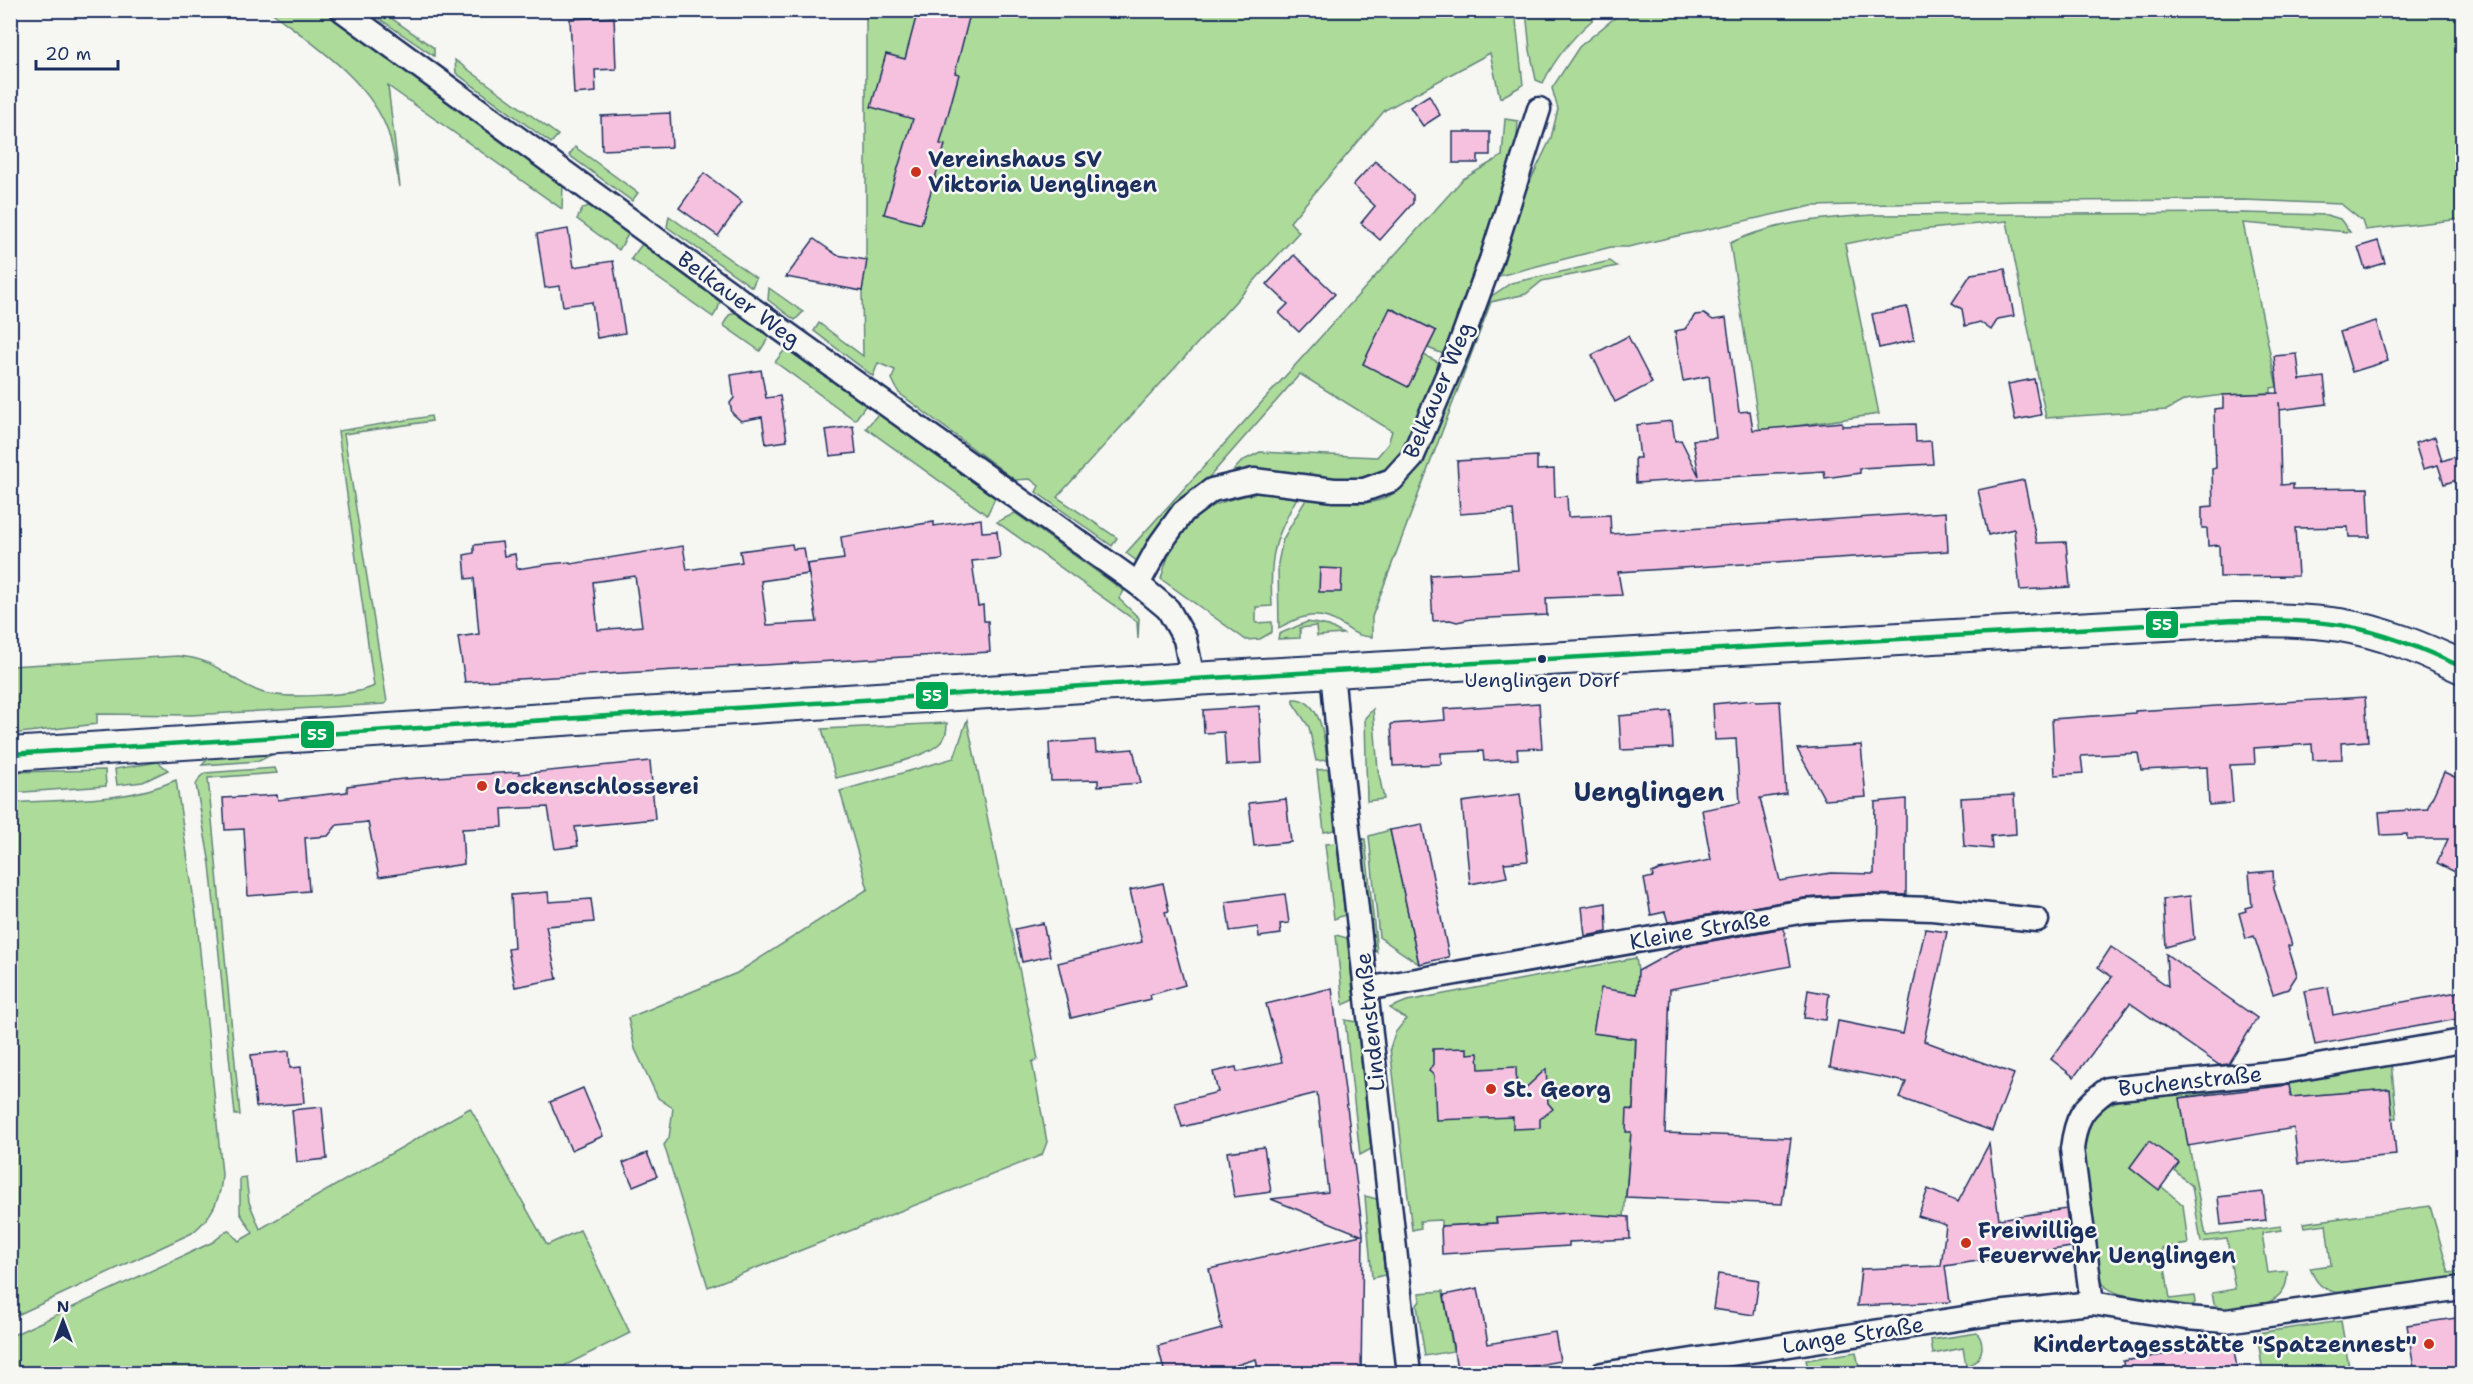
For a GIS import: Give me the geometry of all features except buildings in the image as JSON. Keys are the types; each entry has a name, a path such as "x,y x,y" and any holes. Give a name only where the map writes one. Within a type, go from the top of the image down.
{"main road":[{"path":"10,754 1193,679 2235,620 2279,620 2342,626 2395,639 2463,667"}],"street":[{"name":"Belkauer Weg","path":"342,10 742,301 1138,584 1168,609 1185,639 1193,679"},
{"name":"Belkauer Weg","path":"1138,584 1160,544 1183,512 1212,490 1254,480 1334,490 1364,490 1392,480 1412,458 1458,350 1487,270 1539,109"},
{"name":"Lindenstraße","path":"1332,671 1408,1374"},
{"name":"Kleine Straße","path":"1366,989 1805,911 1866,907 1921,908 2037,920"},
{"name":"Buchenstraße","path":"2092,1303 2072,1149 2075,1125 2090,1102 2108,1089 2283,1072 2463,1041"},
{"name":"Lange Straße","path":"1602,1374 1996,1313 2092,1303 2226,1321 2463,1288"}],"green space":[{"path":"1526,10 1603,11 1569,44 1543,83 1536,80"},
{"path":"270,11 327,11 563,185 562,209 388,86 400,187 388,132 368,96 338,64"},
{"path":"368,11 381,11 434,48 434,56"},
{"path":"866,11 1515,11 1523,85 1500,98 1490,53 1385,110 1290,222 1299,232 1057,497 1117,538 1112,546 1036,492 1039,486 1030,479 1015,480 899,393 892,379 895,370 878,363 873,376 814,331 819,323 863,356 862,291 866,260"},
{"path":"1623,11 2462,11 2462,219 2365,230 2362,221 2341,204 2243,200 2019,201 1812,206 1628,247 1611,247 1499,276 1491,274 1523,196 1551,138 1558,109 1552,88 1579,47"},
{"path":"455,60 558,135 551,143 456,73"},
{"path":"1505,119 1518,121 1516,156 1446,355 1428,348 1436,331 1391,308 1363,364 1408,386 1424,355 1442,364 1412,439 1388,474 1365,483 1226,479 1242,461 1260,452 1377,457 1388,444 1392,431 1300,374 1138,562 1126,553 1463,179 1502,156"},
{"path":"575,147 638,193 632,201 569,155"},
{"path":"589,206 629,233 619,250 577,219 583,208"},
{"path":"2242,213 2327,215 2340,219 2350,232 2243,223 2277,387 2271,388 2271,393 2223,395 2185,400 2167,410 2046,418 2007,221 1910,231 1845,244 1879,414 1760,431 1730,243 1782,226 1873,215"},
{"path":"669,216 756,278 752,287 667,227"},
{"path":"642,244 720,302 713,317 631,259"},
{"path":"1610,261 1617,266 1542,281 1526,294 1491,302 1372,617 1372,637 1359,635 1334,620 1318,616 1303,617 1279,628 1278,563 1283,539 1308,496 1355,503 1382,499 1394,493 1417,469 1479,307 1511,283"},
{"path":"769,288 803,312 795,320 768,300"},
{"path":"736,312 769,337 760,351 723,325 729,315"},
{"path":"787,347 866,405 855,420 775,362"},
{"path":"879,413 995,498 987,515 866,428"},
{"path":"431,416 432,421 344,434 387,702 385,704 191,715 97,714 97,724 11,734 11,666 178,656 203,661 249,687 271,694 301,696 336,694 374,686 338,431"},
{"path":"1263,492 1299,494 1284,523 1275,548 1271,573 1272,606 1256,607 1256,623 1272,622 1272,632 1260,639 1246,640 1161,579 1175,541 1196,517 1224,502"},
{"path":"1015,513 1124,591 1119,599 1139,618 1138,639 1137,622 997,522"},
{"path":"1307,622 1329,626 1343,634 1317,636 1316,626 1300,628 1300,638 1278,639 1279,634"},
{"path":"1293,699 1310,705 1316,713 1323,732 1327,760 1316,761 1309,727 1293,703"},
{"path":"1373,709 1378,770 1384,799 1367,801 1365,718"},
{"path":"967,720 1038,1059 1032,1062 1047,1142 1042,1155 708,1287 664,1145 669,1138 673,1108 658,1098 635,1049 628,1018 737,973 868,889 840,791 954,758"},
{"path":"947,723 946,732 939,744 919,756 836,778 822,729"},
{"path":"268,751 271,755 259,761 202,765 213,754"},
{"path":"158,762 168,770 143,782 117,785 115,769"},
{"path":"275,768 277,773 208,778 240,1115 235,1115 210,864 196,785 205,773"},
{"path":"1328,769 1335,830 1324,832 1317,770"},
{"path":"105,770 106,786 11,793 11,772"},
{"path":"176,780 197,921 222,1174 220,1192 210,1214 192,1233 11,1318 11,803 95,799 137,793"},
{"path":"1390,830 1419,964 1379,937 1369,836"},
{"path":"1359,839 1365,839 1377,952 1372,948"},
{"path":"1337,843 1345,915 1334,919 1325,844"},
{"path":"1336,935 1347,938 1354,1000 1343,1005"},
{"path":"1636,958 1638,971 1633,1109 1627,1110 1631,1132 1624,1217 1496,1218 1496,1223 1441,1226 1441,1220 1420,1221 1421,1228 1412,1230 1390,1048 1395,1033 1406,1019 1390,1008 1407,1001"},
{"path":"1345,1020 1357,1022 1371,1149 1360,1155"},
{"path":"2391,1063 2397,1118 2393,1118 2389,1089 2291,1097 2288,1080 2180,1098 2206,1236 2281,1226 2281,1230 2262,1233 2268,1273 2287,1271 2286,1283 2282,1292 2275,1299 2255,1306 2223,1310 2214,1304 2212,1293 2235,1289 2227,1239 2201,1242 2192,1186 2174,1170 2149,1141 2130,1167 2159,1189 2161,1186 2183,1205 2188,1244 2162,1248 2170,1299 2194,1296 2195,1303 2190,1307 2120,1294 2104,1285 2098,1275 2079,1145 2090,1119 2099,1110 2115,1102 2148,1093"},
{"path":"470,1108 547,1245 580,1230 630,1333 550,1373 11,1373 11,1336 213,1242 228,1230 239,1241 253,1233 240,1213 240,1178 246,1177 249,1202 260,1229"},
{"path":"1365,1196 1377,1199 1385,1275 1372,1278"},
{"path":"2430,1206 2449,1273 2462,1271 2462,1278 2339,1293 2324,1288 2315,1278 2310,1268 2331,1265 2326,1224 2305,1227 2304,1223"},
{"path":"1443,1291 1453,1351 1425,1356 1417,1305 1420,1301 1419,1293"},
{"path":"2341,1321 2350,1373 2263,1373 2257,1333"},
{"path":"1977,1333 1982,1348 1979,1357 1971,1364 1966,1366 1963,1348 1933,1354 1931,1340"},
{"path":"1856,1352 1859,1367 1838,1371 1839,1373 1809,1373 1806,1360"}],"transit line":[{"name":"55","path":"10,754 1193,679 2235,620 2301,621 2356,628 2402,642 2462,667"}],"place":[{"name":"Vereinshaus SV Viktoria Uenglingen","path":"916,172"},
{"name":"Uenglingen Dorf","path":"1542,659"},
{"name":"Lockenschlosserei","path":"482,786"},
{"name":"St. Georg","path":"1491,1089"},
{"name":"Freiwillige Feuerwehr Uenglingen","path":"1966,1243"},
{"name":"Kindertagesstätte \"Spatzennest\"","path":"2429,1344"}],"district":[{"name":"Uenglingen","path":"1649,791"}]}
